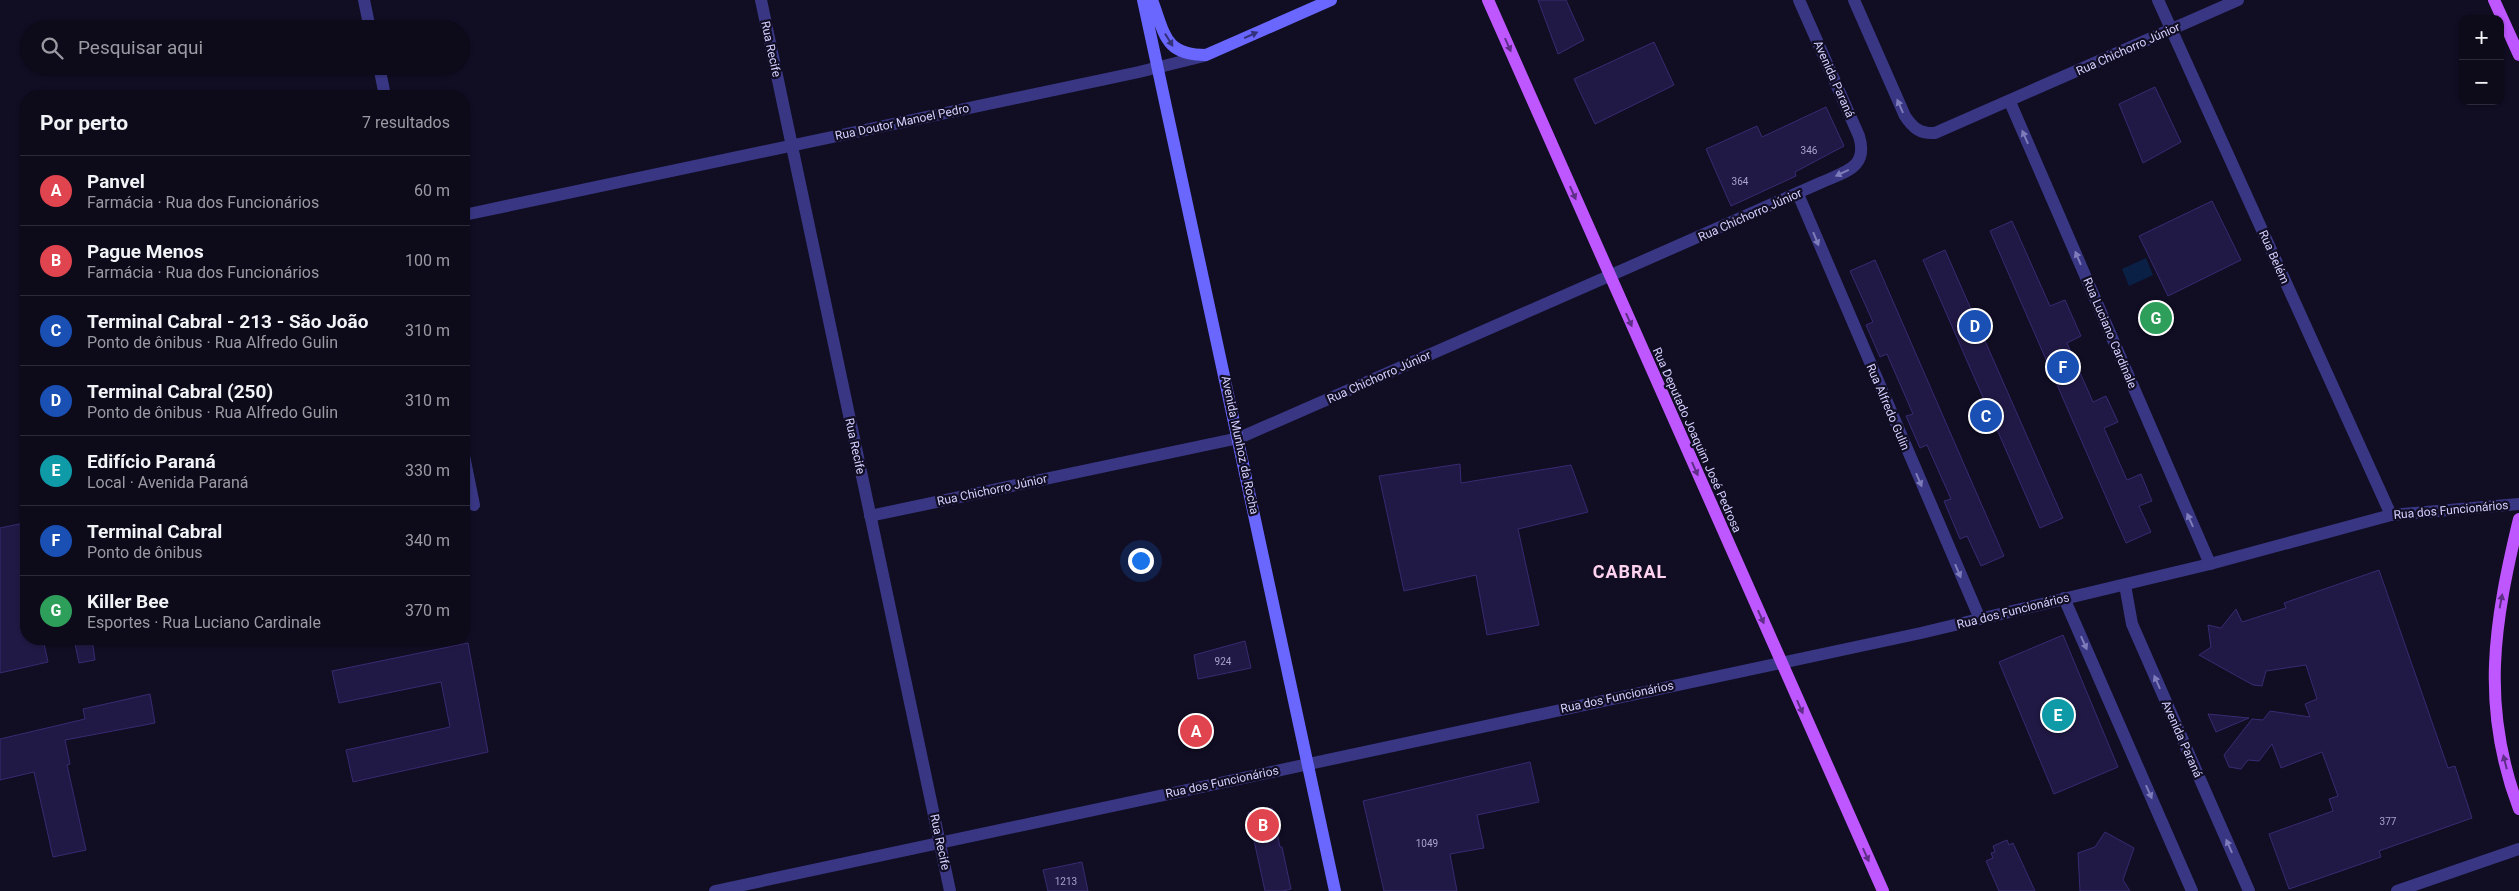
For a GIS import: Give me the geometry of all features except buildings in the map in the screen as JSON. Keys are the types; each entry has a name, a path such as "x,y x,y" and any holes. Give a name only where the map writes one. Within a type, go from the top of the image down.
{"main road":[{"name":"Avenida Munhoz da Rocha","path":"1143,0 1239,438 1335,891"},
{"path":"1152,0 1166,38 1172,46 1188,55 1206,55"},
{"name":"Rua Doutor Manoel Pedro","path":"1206,55 1331,0"},
{"name":"Rua Deputado Joaquim José Pedrosa","path":"1488,0 1882,891"},
{"path":"2494,0 2519,55"},
{"path":"2519,519 2498,616 2494,673 2497,728 2504,760 2519,809"}],"street":[{"path":"364,0 368,20"},
{"name":"Rua Recife","path":"760,0 950,891"},
{"name":"Avenida Paraná","path":"1800,0 1859,136 1862,149 1861,159"},
{"name":"Rua Chichorro Júnior","path":"1854,0 1905,116 1917,131 1935,133 2010,102 2238,0"},
{"name":"Rua Belém","path":"2158,0 2391,515"},
{"name":"Rua Doutor Manoel Pedro","path":"470,214 1158,68 1206,55"},
{"path":"381,75 384,90"},
{"name":"Rua Luciano Cardinale","path":"2010,102 2210,564"},
{"name":"Rua Chichorro Júnior","path":"870,516 1239,438 1798,194 1851,169 1861,159"},
{"name":"Rua Alfredo Gulin","path":"1798,194 1980,619"},
{"path":"470,485 474,505"},
{"name":"Rua dos Funcionários","path":"715,891 1980,619 2210,564 2391,515 2519,504"},
{"name":"Avenida Paraná","path":"2125,585 2132,624 2249,891"},
{"path":"2064,598 2192,891"},
{"path":"2397,891 2519,849"}],"water":[{"path":"2146,258 2153,275 2129,286 2122,269"}],"place":[{"name":"Killer Bee","path":"2156,318"},
{"name":"Terminal Cabral (250)","path":"1975,326"},
{"name":"Terminal Cabral","path":"2063,367"},
{"name":"Terminal Cabral - 213 - São João","path":"1986,416"},
{"name":"Edifício Paraná","path":"2058,715"},
{"name":"Panvel","path":"1196,731"},
{"name":"Pague Menos","path":"1263,825"}],"district":[{"name":"CABRAL","path":"1630,571"}]}
